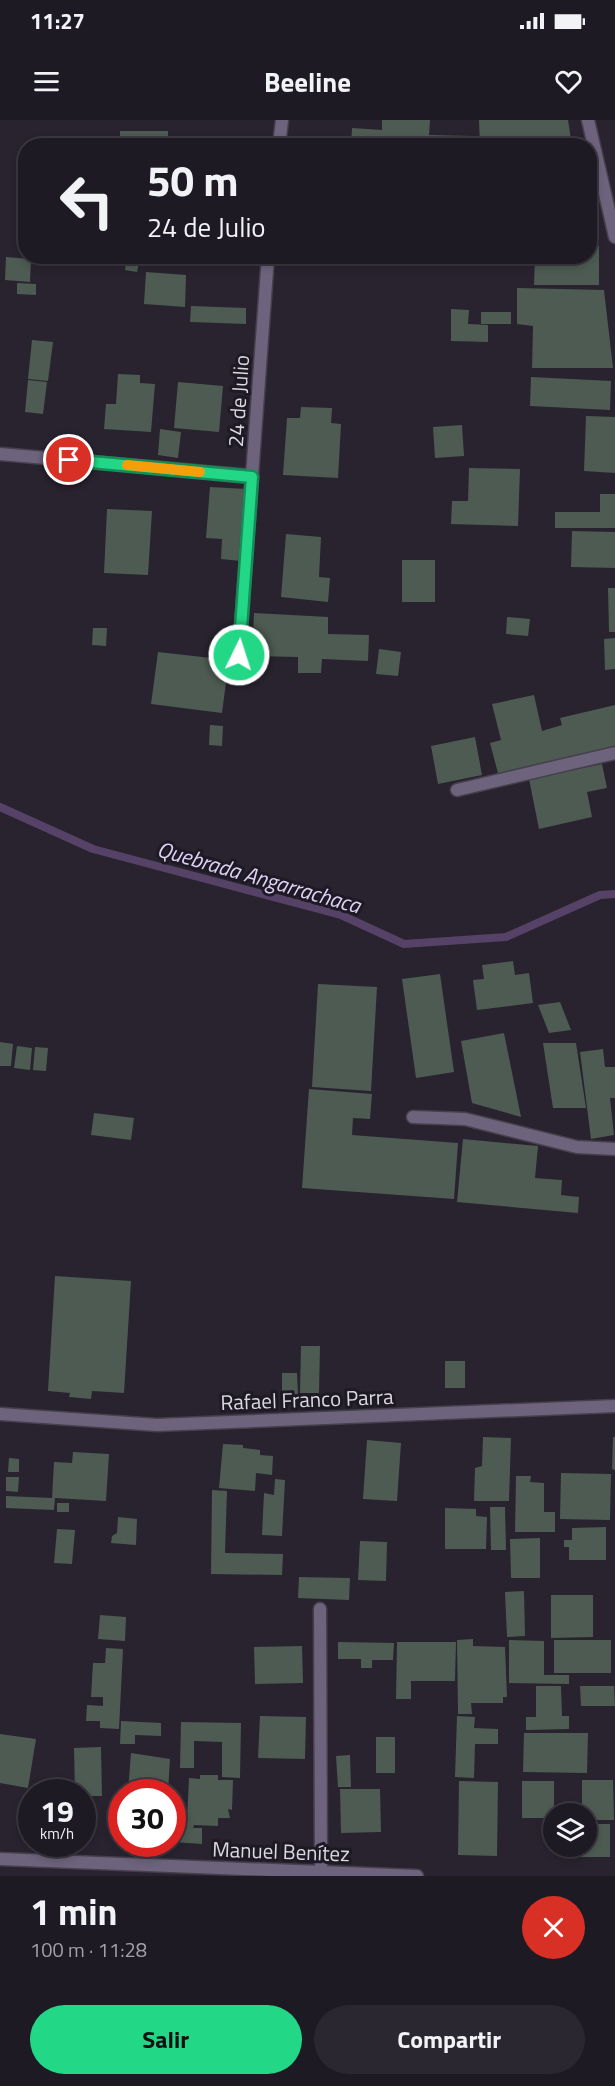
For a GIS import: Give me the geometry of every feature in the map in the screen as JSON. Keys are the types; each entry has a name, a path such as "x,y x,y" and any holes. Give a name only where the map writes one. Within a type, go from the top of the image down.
{"street":[{"path":"280,138 282,120"},
{"path":"588,120 592,138"},
{"path":"597,159 615,237"},
{"name":"24 de Julio","path":"0,454 252,477 267,264"},
{"path":"239,655 252,477"},
{"path":"457,790 615,753"},
{"path":"413,1117 465,1119 577,1147 615,1149"},
{"name":"Rafael Franco Parra","path":"0,1414 157,1425 615,1406"},
{"path":"320,1609 321,1872"},
{"name":"Manuel Benítez","path":"0,1858 174,1871 321,1872 417,1876"}],"building":[{"path":"382,120 430,120 429,135 473,136 473,138 351,138 352,128 382,130"},
{"path":"479,120 568,120 571,138 480,138"},
{"path":"120,131 168,131 168,138 120,138"},
{"path":"597,246 599,246 599,285 534,285 535,264 597,264"},
{"path":"6,257 18,258 18,264 31,264 30,282 5,280"},
{"path":"126,264 139,264 137,272 125,270"},
{"path":"146,272 186,275 185,307 144,304"},
{"path":"17,283 36,284 36,295 17,294"},
{"path":"517,288 604,290 613,368 532,368 533,326 517,324"},
{"path":"191,306 246,308 246,324 190,322"},
{"path":"451,309 469,310 468,324 488,325 488,342 451,341"},
{"path":"481,312 511,312 511,324 481,324"},
{"path":"32,340 53,342 48,381 28,379"},
{"path":"118,374 140,375 140,383 155,384 151,432 104,429 106,404 116,404"},
{"path":"531,377 611,381 610,410 530,406"},
{"path":"28,380 47,382 43,414 25,412"},
{"path":"178,382 223,386 219,432 174,428"},
{"path":"301,407 332,408 331,423 341,424 338,478 283,475 287,418 300,418"},
{"path":"586,416 615,417 615,473 584,471"},
{"path":"462,425 464,456 435,458 433,427"},
{"path":"160,429 181,432 178,458 158,455"},
{"path":"469,468 520,469 518,526 451,524 452,501 468,501"},
{"path":"210,487 246,489 241,561 221,559 222,539 206,538"},
{"path":"600,494 615,494 615,528 555,528 555,512 600,512"},
{"path":"107,509 152,511 148,575 104,573"},
{"path":"572,531 615,532 615,568 571,567"},
{"path":"286,534 321,537 319,577 330,578 328,602 281,597"},
{"path":"402,560 435,560 435,602 402,602"},
{"path":"608,588 615,588 615,632 609,632"},
{"path":"254,613 328,617 328,634 369,635 368,661 322,659 321,673 298,673 298,657 252,656"},
{"path":"507,617 530,619 528,636 506,634"},
{"path":"93,628 107,628 106,646 92,645"},
{"path":"615,638 615,669 605,670 604,639"},
{"path":"379,649 401,652 398,676 376,674"},
{"path":"158,652 229,660 222,713 151,704"},
{"path":"534,695 542,731 562,725 560,718 615,705 615,750 499,777 490,743 501,740 492,704"},
{"path":"210,725 223,726 222,746 209,745"},
{"path":"475,737 482,775 438,784 431,746"},
{"path":"602,764 607,788 587,792 592,817 539,829 529,779"},
{"path":"513,961 515,975 529,973 533,1003 477,1010 473,980 484,979 482,965"},
{"path":"440,974 454,1072 416,1078 402,979"},
{"path":"318,984 377,987 371,1091 312,1087"},
{"path":"560,1002 571,1030 549,1033 538,1005"},
{"path":"504,1033 521,1117 472,1103 461,1041"},
{"path":"0,1042 13,1044 11,1066 0,1066"},
{"path":"543,1043 576,1043 586,1108 553,1108"},
{"path":"17,1046 32,1048 30,1070 14,1068"},
{"path":"35,1047 48,1048 46,1071 33,1070"},
{"path":"603,1049 605,1067 615,1067 615,1098 610,1098 614,1135 591,1139 580,1052"},
{"path":"309,1089 372,1094 370,1119 353,1118 352,1135 458,1143 454,1199 302,1188"},
{"path":"94,1113 134,1118 131,1140 91,1135"},
{"path":"463,1139 538,1146 535,1178 562,1180 561,1195 579,1197 578,1213 457,1202"},
{"path":"55,1276 131,1281 124,1393 92,1391 91,1399 69,1397 70,1393 48,1391"},
{"path":"301,1346 320,1346 319,1393 300,1393"},
{"path":"445,1361 465,1361 465,1388 445,1388"},
{"path":"282,1373 297,1373 298,1395 282,1396"},
{"path":"483,1437 511,1438 509,1501 474,1501 475,1468 482,1466"},
{"path":"613,1437 615,1437 615,1470 612,1469"},
{"path":"367,1440 401,1443 397,1501 363,1499"},
{"path":"223,1444 243,1445 243,1448 260,1450 260,1455 273,1456 272,1475 256,1473 255,1491 219,1488"},
{"path":"73,1452 109,1454 106,1501 55,1498 54,1510 6,1508 6,1496 52,1498 54,1462 72,1463"},
{"path":"9,1458 19,1459 19,1472 8,1472"},
{"path":"561,1473 611,1474 610,1520 560,1519"},
{"path":"516,1476 531,1476 530,1482 544,1483 544,1512 555,1512 555,1532 515,1532"},
{"path":"6,1477 19,1477 18,1492 6,1491"},
{"path":"275,1479 285,1480 282,1536 262,1535 264,1493 274,1495"},
{"path":"212,1490 227,1491 225,1553 283,1554 282,1575 211,1574"},
{"path":"57,1503 69,1503 69,1512 57,1512"},
{"path":"490,1507 505,1507 506,1550 491,1550"},
{"path":"445,1508 476,1509 476,1516 487,1517 486,1549 445,1549"},
{"path":"118,1517 137,1519 136,1545 111,1543 112,1536 117,1533"},
{"path":"606,1527 606,1560 569,1560 569,1547 564,1547 564,1540 572,1540 572,1528"},
{"path":"57,1529 75,1530 72,1564 54,1563"},
{"path":"540,1538 540,1578 511,1578 510,1539"},
{"path":"360,1541 387,1542 386,1581 358,1580"},
{"path":"299,1577 350,1578 349,1600 298,1598"},
{"path":"524,1591 525,1636 507,1637 505,1592"},
{"path":"551,1595 593,1595 593,1637 551,1638"},
{"path":"100,1615 126,1617 125,1641 98,1639"},
{"path":"473,1639 473,1646 505,1647 507,1697 503,1697 503,1703 471,1703 472,1714 458,1714 457,1640"},
{"path":"509,1640 544,1641 544,1675 569,1675 569,1684 509,1683"},
{"path":"554,1640 611,1640 611,1673 554,1673"},
{"path":"338,1642 394,1643 393,1660 372,1660 372,1668 361,1668 361,1659 338,1659"},
{"path":"397,1642 456,1642 455,1681 411,1681 411,1699 396,1699"},
{"path":"302,1646 303,1683 255,1684 254,1647"},
{"path":"106,1648 123,1649 119,1729 100,1728 100,1721 86,1721 87,1705 103,1706 103,1697 91,1697 93,1663 105,1663"},
{"path":"536,1686 561,1686 562,1716 569,1716 569,1729 526,1730 526,1717 536,1717"},
{"path":"580,1686 614,1686 615,1706 581,1706"},
{"path":"260,1716 306,1717 305,1759 258,1758"},
{"path":"457,1716 475,1717 474,1728 498,1729 498,1744 475,1744 474,1778 455,1777"},
{"path":"121,1721 161,1723 161,1736 135,1735 135,1744 120,1744"},
{"path":"181,1722 241,1723 240,1778 222,1777 222,1742 194,1741 194,1768 180,1768"},
{"path":"524,1733 588,1733 587,1773 523,1772"},
{"path":"0,1734 36,1739 29,1779 18,1779 18,1786 0,1783"},
{"path":"376,1737 395,1737 395,1773 376,1773"},
{"path":"101,1747 102,1796 96,1796 96,1779 75,1779 74,1748"},
{"path":"131,1753 170,1759 169,1779 129,1779"},
{"path":"350,1755 351,1787 338,1787 336,1756"},
{"path":"200,1775 218,1775 218,1780 233,1780 232,1810 228,1809 230,1818 218,1818 218,1826 194,1825 193,1828 202,1828 202,1844 186,1843 189,1778 200,1779"},
{"path":"582,1780 613,1780 614,1820 597,1820 597,1803 582,1803"},
{"path":"459,1781 498,1782 497,1856 458,1855"},
{"path":"522,1781 554,1781 554,1803 543,1803 543,1818 522,1818"},
{"path":"340,1789 380,1789 381,1832 341,1833"},
{"path":"597,1824 610,1824 610,1857 597,1857"}],"waterway":[{"name":"Quebrada Angarrachaca","path":"0,807 93,849 341,915 404,944 506,937 600,895 615,894"}],"slow traffic":[{"path":"127,465 200,472"}],"route":[{"path":"69,460 252,477 239,655"}]}
